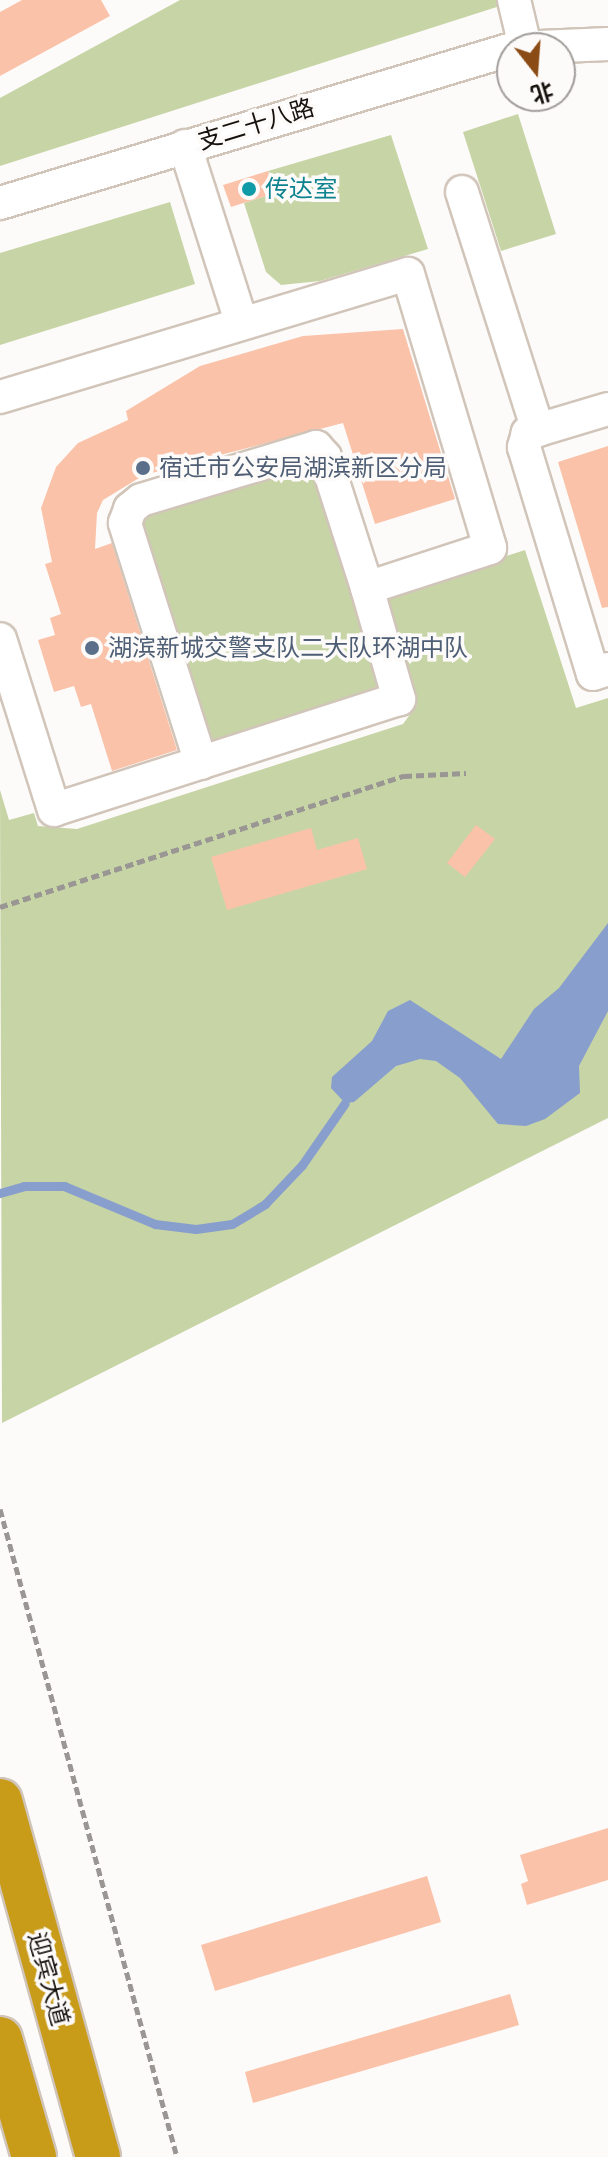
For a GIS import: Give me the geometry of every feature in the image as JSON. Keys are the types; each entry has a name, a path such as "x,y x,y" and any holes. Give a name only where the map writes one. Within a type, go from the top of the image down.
{"highway":[{"name":"迎宾大道","path":"0,1801 98,2157"},
{"path":"0,2039 34,2157"}],"street":[{"path":"514,0 517,32"},
{"name":"支二十八路","path":"576,45 608,44"},
{"name":"支二十八路","path":"0,203 496,54"},
{"path":"185,146 241,322"},
{"path":"462,192 538,430"},
{"path":"0,397 408,274 490,548 367,588"},
{"path":"608,409 528,433 528,465 593,674 608,669"},
{"path":"0,639 4,671 54,810 201,763 399,699 325,457 316,447 141,500 130,509 125,523 201,763"}],"path":[{"path":"0,907 404,776 466,773"},
{"path":"0,1509 177,2157"}],"green space":[{"path":"180,0 502,0 503,5 0,166 0,98"},
{"path":"518,114 556,234 501,251 463,132"},
{"path":"391,135 428,249 320,281 281,285 266,272 244,203 274,193 268,171"},
{"path":"170,202 195,284 0,345 0,253"},
{"path":"315,458 382,677 373,691 217,741 205,740 135,518"},
{"path":"525,550 576,708 608,698 608,1118 2,1423 0,790 9,820 34,813 38,826 77,829 403,724 414,709 413,685 386,594"}],"water":[{"path":"608,923 608,1011 579,1066 580,1093 545,1119 526,1126 498,1124 460,1078 436,1061 420,1059 396,1066 354,1102 345,1103 331,1088 332,1077 372,1041 388,1011 410,1000 501,1059 534,1009 559,988"}],"building":[{"path":"22,0 101,0 110,16 0,76 0,12"},
{"name":"传达室","path":"268,171 275,193 231,207 223,185"},
{"path":"403,329 455,499 375,524 343,423 144,475 103,500 97,513 95,549 112,543 177,750 112,771 91,704 81,707 74,686 54,692 38,640 55,635 50,618 61,614 45,564 52,562 41,508 56,467 78,443 128,420 126,411 200,366 303,336"},
{"path":"608,446 608,607 602,608 558,462"},
{"path":"476,825 495,839 465,877 447,863"},
{"path":"311,828 317,850 358,838 367,869 227,910 211,857"},
{"path":"608,1828 608,1880 527,1905 521,1884 528,1881 520,1855"},
{"path":"427,1876 441,1922 215,1991 201,1945"},
{"path":"510,1994 519,2025 253,2103 245,2072"}],"waterway":[{"path":"0,1193 24,1186 64,1186 155,1224 196,1229 232,1224 265,1204 302,1165 345,1103"}],"place":[{"name":"传达室","path":"249,189"},
{"name":"宿迁市公安局湖滨新区分局","path":"143,468"},
{"name":"湖滨新城交警支队二大队环湖中队","path":"92,648"}]}
